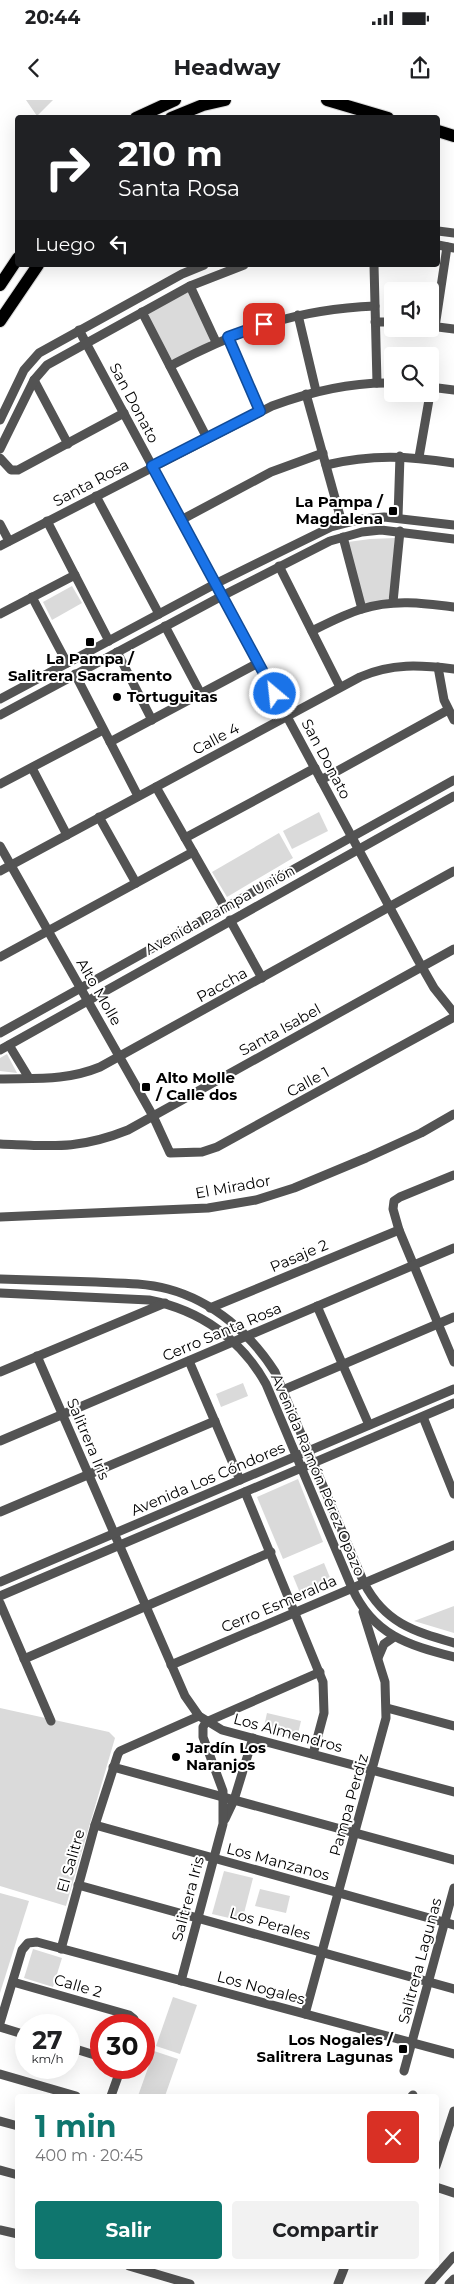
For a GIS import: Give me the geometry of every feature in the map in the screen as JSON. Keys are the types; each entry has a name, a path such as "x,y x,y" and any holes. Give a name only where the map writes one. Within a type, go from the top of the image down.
{"highway":[{"path":"142,115 175,100"},
{"path":"178,115 197,107 225,100"},
{"path":"328,100 378,115"},
{"path":"440,132 454,136"},
{"path":"0,285 15,262"},
{"path":"0,321 37,267"}],"street":[{"path":"440,231 454,233"},
{"path":"439,286 446,246"},
{"path":"0,420 24,370 33,358 44,349 182,274 199,267"},
{"path":"0,449 34,380 42,369 52,361 190,286 239,267"},
{"path":"374,267 376,383"},
{"path":"190,286 216,342"},
{"path":"170,366 216,342 264,324 338,308 375,306"},
{"path":"142,312 208,438"},
{"path":"298,316 316,391"},
{"path":"375,322 384,322"},
{"path":"439,327 454,329"},
{"name":"San Donato","path":"79,330 434,988 454,1012"},
{"path":"228,337 260,411"},
{"path":"34,380 68,444"},
{"name":"Santa Rosa","path":"0,546 260,411 316,391 384,383"},
{"path":"439,390 454,390"},
{"path":"306,394 342,523"},
{"path":"419,458 428,402"},
{"path":"0,458 11,470 15,471 124,413"},
{"path":"181,520 271,472 322,452"},
{"path":"398,518 400,456"},
{"path":"326,465 359,458 400,456 454,463"},
{"path":"96,496 159,614"},
{"path":"0,699 215,584 316,533 342,523 371,518 398,518 454,525"},
{"path":"47,521 109,641"},
{"path":"0,524 9,542"},
{"path":"0,714 310,550 343,537 372,531 400,531 454,539"},
{"path":"394,602 400,531"},
{"path":"343,537 362,609"},
{"path":"279,566 340,687"},
{"path":"0,614 75,575"},
{"path":"32,597 67,663"},
{"path":"312,631 362,609 394,602 413,602 454,607"},
{"path":"165,626 201,694"},
{"path":"117,652 152,720"},
{"path":"110,742 258,663"},
{"name":"Calle 4","path":"0,871 370,672 411,665 454,669"},
{"path":"438,667 441,690 448,710 454,720"},
{"path":"75,674 138,796"},
{"path":"321,780 448,710"},
{"path":"0,784 103,730"},
{"path":"32,768 67,835"},
{"path":"185,838 315,768"},
{"name":"Avenida Pampa Unión","path":"0,1033 454,780"},
{"path":"156,787 225,908"},
{"name":"Avenida Pampa Unión","path":"0,1050 454,796"},
{"path":"99,817 136,884"},
{"name":"Alto Molle","path":"0,846 154,1116 170,1153"},
{"path":"0,957 193,852"},
{"name":"Paccha","path":"0,1079 57,1079 80,1074 120,1057 454,871"},
{"path":"230,920 262,978"},
{"name":"Santa Isabel","path":"0,1144 46,1147 88,1143 122,1132 154,1116 454,948"},
{"name":"Calle 1","path":"170,1153 202,1152 217,1147 454,1017"},
{"path":"9,1045 29,1078"},
{"name":"El Mirador","path":"0,1217 208,1208 256,1200 294,1188 366,1158 421,1133 454,1114"},
{"path":"454,1175 400,1197 394,1201 393,1210 413,1266 454,1362"},
{"name":"Pasaje 2","path":"210,1308 399,1230"},
{"name":"Cerro Santa Rosa","path":"0,1440 454,1248"},
{"name":"Avenida Ramón Pérez Opazo","path":"0,1279 132,1284 168,1289 210,1308 246,1336 270,1364 283,1390 364,1583 379,1605 399,1623 418,1632 454,1643"},
{"name":"Avenida Ramón Pérez Opazo","path":"0,1293 126,1298 165,1303 200,1318 234,1342 252,1361 266,1384 360,1605 375,1623 394,1637 412,1646 454,1658"},
{"path":"0,1372 165,1303"},
{"path":"317,1306 369,1425"},
{"path":"283,1390 454,1317"},
{"name":"Salitrera Iris","path":"37,1356 114,1533"},
{"path":"189,1361 240,1480"},
{"name":"Avenida Los Cóndores","path":"0,1582 454,1389"},
{"name":"Avenida Los Cóndores","path":"0,1596 454,1403"},
{"path":"422,1417 454,1494"},
{"path":"0,1512 214,1421"},
{"path":"245,1492 320,1672 324,1692 324,1713 313,1754"},
{"path":"114,1533 185,1696 202,1719"},
{"name":"Cerro Esmeralda","path":"171,1665 454,1544"},
{"path":"24,1659 271,1552"},
{"path":"0,1603 51,1721"},
{"name":"Pampa Perdiz","path":"305,2014 385,1728 387,1708 385,1682 360,1605"},
{"path":"378,1659 382,1647 394,1637"},
{"name":"El Salitre","path":"61,1949 95,1825 113,1767 120,1751 320,1672"},
{"path":"387,1708 454,1726"},
{"name":"Salitrera Iris","path":"202,1719 203,1737 219,1778 224,1798 223,1824"},
{"name":"Los Almendros","path":"202,1719 222,1730 454,1792"},
{"name":"Salitrera Iris","path":"181,1981 223,1824 234,1800 253,1738"},
{"path":"113,1767 454,1860"},
{"name":"Los Manzanos","path":"95,1825 449,1923"},
{"name":"Los Perales","path":"78,1884 454,1989"},
{"name":"Salitrera Lagunas","path":"404,2071 428,1982 449,1923 454,1888"},
{"path":"0,2023 26,1945 37,1942 61,1949"},
{"name":"Los Nogales","path":"61,1949 454,2054"},
{"name":"Calle 2","path":"13,1982 125,2014"},
{"path":"0,2027 15,2032"},
{"path":"0,2074 69,2094"},
{"path":"112,2094 117,2079"},
{"path":"439,2157 454,2111"},
{"path":"0,2121 15,2125"},
{"path":"0,2170 15,2174"},
{"path":"439,2188 454,2193"},
{"path":"0,2230 15,2233"},
{"path":"429,2284 454,2256"},
{"path":"139,2269 190,2284"},
{"path":"338,2284 344,2269"},
{"path":"450,2284 454,2279"}],"shaded area":[{"path":"26,100 53,100 38,115"},
{"path":"187,292 191,294 211,338 209,342 176,360 170,359 148,316 149,313"},
{"path":"395,538 390,597 386,601 366,605 348,542"},
{"path":"72,586 82,603 52,620 43,602"},
{"path":"319,812 328,831 292,849 283,831"},
{"path":"279,833 293,858 227,897 212,872"},
{"path":"7,1054 17,1073 0,1071 0,1058"},
{"path":"243,1383 248,1396 221,1407 216,1394"},
{"path":"298,1479 323,1542 283,1559 257,1497"},
{"path":"324,1563 331,1580 300,1593 293,1576"},
{"path":"454,1606 454,1633 414,1621"},
{"path":"0,1708 109,1732 115,1738 66,1906 0,1886"},
{"path":"267,1713 301,1721 297,1738 263,1731"},
{"path":"224,1871 253,1878 242,1921 212,1914"},
{"path":"260,1889 290,1896 286,1913 255,1906"},
{"path":"0,1893 29,1901 0,1993"},
{"path":"33,1949 62,1958 53,1987 24,1978"},
{"path":"173,1997 197,2005 180,2054 156,2046"},
{"path":"155,2051 178,2059 166,2094 139,2094 144,2079 155,2079"}],"place":[{"name":"La Pampa / Magdalena","path":"393,511"},
{"name":"La Pampa / Salitrera Sacramento","path":"90,642"},
{"name":"Tortuguitas","path":"117,697"},
{"name":"Alto Molle / Calle dos","path":"146,1087"},
{"name":"Jardín Los Naranjos","path":"176,1757"},
{"name":"Los Nogales / Salitrera Lagunas","path":"403,2049"}],"route":[{"path":"264,324 228,337 260,411 152,466 275,694"}]}
